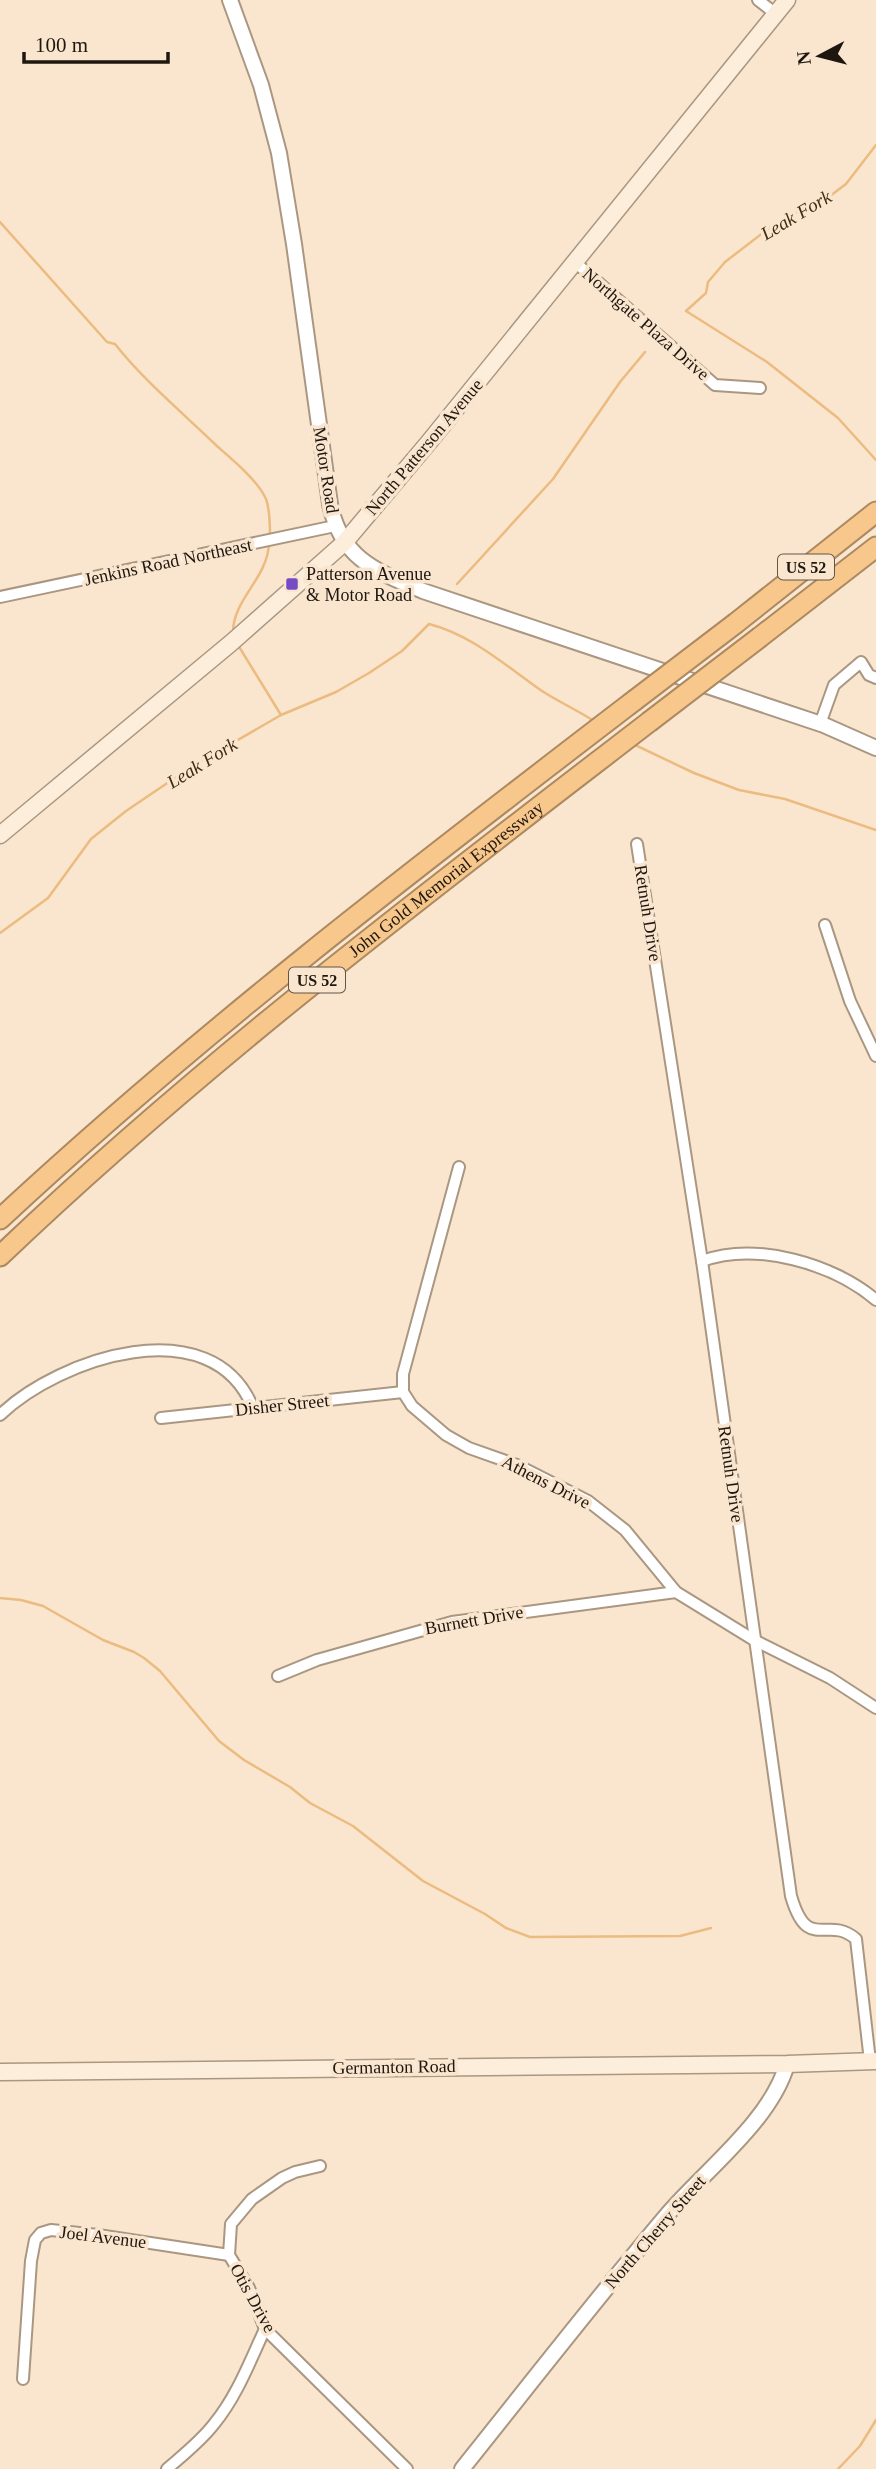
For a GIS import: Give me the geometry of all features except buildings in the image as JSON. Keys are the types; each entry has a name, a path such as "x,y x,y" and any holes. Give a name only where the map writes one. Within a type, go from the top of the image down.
{"highway":[{"name":"John Gold Memorial Expressway","path":"0,1219 125,1106 289,967 876,512"},
{"name":"John Gold Memorial Expressway","path":"0,1256 102,1161 260,1026 425,895 876,547"}],"main road":[{"name":"North Patterson Avenue","path":"0,835 231,643 344,543 787,0"},
{"path":"787,2064 873,2061"},
{"name":"Germanton Road","path":"0,2071 787,2064"}],"street":[{"name":"Motor Road","path":"230,0 261,85 279,153 330,504 335,526 344,543 372,568 424,591 820,724 876,748"},
{"path":"758,0 776,13"},
{"name":"Northgate Plaza Drive","path":"575,262 715,385 760,388"},
{"name":"Jenkins Road Northeast","path":"0,597 335,526"},
{"path":"820,724 834,685 861,662 869,675 876,678"},
{"name":"Retnuh Drive","path":"637,844 702,1261 791,1896 797,1917 805,1926 813,1930 840,1931 856,1939 873,2061"},
{"path":"825,925 850,1002 876,1056"},
{"path":"403,1392 403,1374 459,1167"},
{"path":"702,1261 712,1257 751,1255 808,1263 840,1276 876,1300"},
{"path":"0,1415 52,1378 83,1364 144,1350 173,1350 195,1354 224,1368 246,1391 253,1408"},
{"name":"Disher Street","path":"161,1418 403,1392"},
{"name":"Athens Drive","path":"403,1392 424,1419 446,1435 469,1448 517,1465 588,1501 625,1530 676,1592 699,1608 754,1640 831,1678 876,1708"},
{"name":"Burnett Drive","path":"278,1676 317,1660 453,1622 676,1592"},
{"name":"North Cherry Street","path":"462,2469 667,2215 763,2111 782,2083 787,2064"},
{"name":"Otis Drive","path":"320,2165 282,2178 252,2199 231,2224 229,2255 249,2288 265,2329 407,2469"},
{"name":"Joel Avenue","path":"23,2379 31,2260 35,2240 41,2233 51,2231 98,2235 229,2255"},
{"path":"167,2469 200,2440 223,2413 265,2329"}],"waterway":[{"name":"Leak Fork","path":"876,145 846,184 830,196 777,222 725,262 708,282 706,293 686,311 767,362 838,418 876,460"},
{"path":"0,222 107,342 115,344 152,384 251,478 266,499 270,536"},
{"name":"Leak Fork","path":"457,584 553,479 620,382 645,352"},
{"path":"233,632 238,609 263,567 269,543"},
{"name":"Leak Fork","path":"0,933 48,898 91,839 126,811 191,767 281,715 336,692 369,673 402,651 429,624 474,643 542,691 594,721"},
{"path":"238,645 281,715"},
{"path":"633,744 694,773 739,790 785,799 876,830"},
{"path":"0,1598 43,1606 103,1640 144,1658 160,1671 219,1741 244,1760 290,1787 310,1803 353,1826 423,1881 506,1928 530,1937 680,1936 711,1928"},
{"path":"838,2469 860,2446 876,2420"}],"place":[{"name":"Patterson Avenue & Motor Road","path":"292,584"}]}
